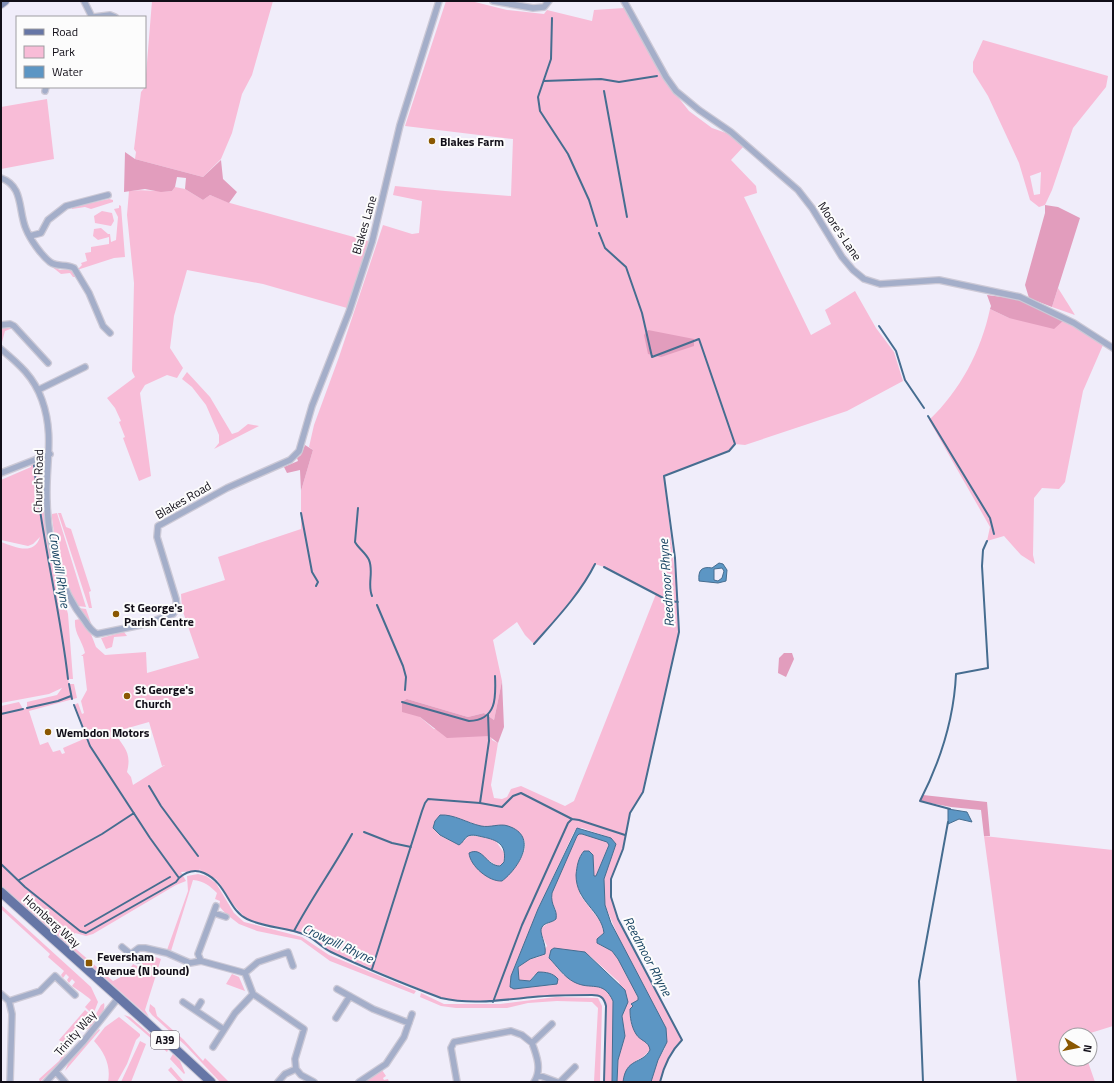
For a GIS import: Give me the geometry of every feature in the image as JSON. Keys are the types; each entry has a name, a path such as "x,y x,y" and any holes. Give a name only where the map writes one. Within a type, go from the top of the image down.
{"main road":[{"path":"1,4 5,1"},
{"name":"Homberg Way","path":"1,892 119,997 211,1082"}],"street":[{"path":"84,1 92,16"},
{"name":"Blakes Lane","path":"299,451 312,406 346,319 372,242 400,125 439,1"},
{"path":"493,1 533,8 544,7 549,1"},
{"name":"Moore's Lane","path":"624,1 676,91 699,110 731,132 798,190 812,208 842,257 853,270 864,279 880,284 939,280 1020,298 1073,322 1113,348"},
{"path":"102,16 112,16"},
{"path":"1,178 8,181 16,190 25,227 30,236 51,263 74,268 89,293 103,326 110,333"},
{"path":"30,236 41,233 48,220 66,206 108,195"},
{"path":"1,325 10,324 14,326 48,363"},
{"name":"Church Road","path":"1,350 22,367 38,390 49,424 50,454 47,503 52,541 66,592 81,617 94,633 102,634 159,620 173,614"},
{"path":"38,390 85,367"},
{"name":"Blakes Road","path":"173,614 177,608 176,599 157,537 158,526 220,492 285,463 297,455 299,451"},
{"path":"1,472 50,454"},
{"path":"201,961 198,954 216,906"},
{"path":"214,913 226,917"},
{"path":"122,947 138,960"},
{"path":"131,954 139,948 145,948 166,953 190,963 201,961 245,973"},
{"path":"245,973 258,962 287,949 293,966"},
{"path":"9,1001 40,991 59,971"},
{"path":"245,973 253,994 304,1029 295,1059 296,1069 301,1075 314,1082"},
{"path":"55,976 75,995"},
{"path":"337,990 373,1009 409,1023"},
{"path":"1,994 9,1001 12,1014 10,1082"},
{"path":"213,1047 223,1029 235,1013 253,994"},
{"path":"336,1018 350,996"},
{"name":"Trinity Way","path":"46,1082 119,997"},
{"path":"182,1002 223,1029"},
{"path":"196,1010 201,1002"},
{"path":"359,1082 386,1064 404,1037 412,1014"},
{"path":"532,1043 552,1024"},
{"path":"457,1082 451,1048 454,1042 511,1032 522,1035 532,1043 536,1054 538,1075 534,1082"},
{"path":"560,1082 575,1067"},
{"path":"278,1082 285,1074 296,1069"},
{"path":"56,1072 65,1082"},
{"path":"538,1075 557,1082"}],"green space":[{"path":"152,1 273,1 252,75 242,94 232,133 221,159 203,177 135,159 136,152 134,149 141,92 146,88"},
{"path":"446,1 471,1 507,10 544,14 547,10 592,21 594,10 624,8 663,78 689,111 712,128 729,134 744,146 731,160 756,186 757,193 744,197 811,335 831,324 825,310 855,291 876,328 894,352 903,381 847,411 745,445 735,444 729,451 664,476 678,600 679,632 643,792 630,813 623,849 611,879 611,897 618,919 682,1040 668,1059 660,1082 651,1082 658,1060 665,1048 605,905 604,879 616,844 611,838 582,828 577,828 574,832 538,909 511,976 510,987 555,985 534,975 530,981 519,980 518,967 530,959 539,957 547,946 541,930 544,926 553,921 556,910 551,902 552,893 577,836 582,834 608,842 609,845 596,876 594,876 593,855 580,895 600,921 604,933 599,937 600,945 612,951 637,994 638,1000 630,1009 631,1024 649,1046 650,1050 643,1057 637,1060 623,1082 617,1082 618,1060 625,1036 622,1016 626,1007 619,982 590,956 551,950 549,958 564,975 573,980 599,987 609,994 613,1001 612,1082 604,1082 606,1006 603,999 599,996 533,997 476,1001 441,998 329,951 307,936 246,919 231,902 216,879 201,872 200,869 199,871 181,872 186,881 176,885 93,934 86,936 75,933 69,943 113,981 127,974 133,964 139,967 145,960 144,953 161,959 145,1010 149,1017 1,886 1,706 19,702 23,709 27,708 27,702 57,695 62,688 49,694 1,703 1,542 18,548 29,548 37,543 40,537 33,544 28,546 1,540 1,480 31,467 31,464 46,459 49,462 39,465 40,482 43,484 45,516 52,557 68,614 73,679 68,679 69,684 74,684 77,698 29,711 40,745 48,742 53,752 60,750 62,754 65,753 63,748 86,738 74,705 78,703 82,714 84,713 81,701 87,690 83,656 81,656 85,653 77,633 75,620 80,619 91,634 96,647 105,655 146,652 147,673 199,658 182,609 181,594 225,580 218,557 301,529 301,491 313,450 309,447 314,425 339,357 383,225 412,234 419,233 422,201 393,195 395,186 511,196 513,139 405,126","holes":["595,564 604,567 656,594 574,801 565,806 521,786 511,789 507,797 502,799 494,798 491,785 498,743 492,740 490,731 434,729 420,717 407,699 468,717 484,713 494,720 502,681 493,640 517,622 525,635 534,644 575,596","149,722 162,766 165,765 133,785 131,777 127,772 128,755 124,746 114,732","455,817 482,827 508,826 522,836 525,843 523,855 504,879 493,880 477,868 487,859 497,866 503,864 505,854 495,840 477,836 469,836 459,845 439,835 433,828 436,820"]},
{"path":"983,40 1108,76 1106,87 1073,128 1052,190 1045,205 1039,207 1030,200 1019,163 988,96 973,72 973,62","holes":["1041,172 1040,194 1034,195 1030,176"]},
{"path":"47,99 54,159 1,169 1,107"},
{"path":"175,187 185,189 203,200 210,195 230,203 372,242 347,308 263,284 187,270 174,316 170,348 183,368 177,378 167,375 145,385 140,393 151,476 139,481 123,438 125,437 119,422 121,421 115,408 107,398 135,377 132,371 134,283 127,215 129,191 172,191"},
{"path":"109,199 113,200 113,202 91,209 85,207 72,209 72,207"},
{"path":"119,205 121,206 125,257 114,258 77,270 82,265 81,263 87,261 85,253 91,252 91,247 109,244 109,237 98,240 93,236 94,229 101,228 110,234 111,242 116,240 118,217 114,209 119,208"},
{"path":"102,211 112,213 114,221 111,226 95,223 94,216"},
{"path":"51,266 60,270 71,269 76,277 73,277 70,273 61,274"},
{"path":"1058,288 1075,315 1052,307"},
{"path":"990,309 1009,318 1064,320 1103,345 1083,391 1065,482 1059,489 1042,488 1034,498 1033,555 1035,564 1021,555 1004,536 987,541 990,527 929,420 940,409 960,383 968,369 981,340"},
{"path":"5,327 13,328 5,331 2,342 1,329"},
{"path":"187,372 210,397 232,434 238,432 248,424 259,426 214,449 219,443 219,435 206,405 192,387 182,379"},
{"path":"57,513 86,607 78,606 63,574 55,541 52,518 52,514"},
{"path":"58,513 61,513 66,527 71,529 91,591 89,592 92,608 89,608"},
{"path":"79,608 86,609 92,626 90,625"},
{"path":"124,632 127,636 114,637 112,647 106,649 101,638"},
{"path":"984,836 1113,850 1113,1026 1098,1031 1098,1027 1058,1027 1058,1067 1090,1067 1095,1082 1017,1082"},
{"path":"198,874 206,876 216,883 234,913 244,922 302,937 329,955 416,991 414,994 330,961 301,940 257,931 239,924 226,914 219,906 220,901 215,899 217,893 212,888 200,881 193,880 171,951 167,950 188,891 187,876"},
{"path":"1,905 91,987 98,1002 93,1015 85,1007 91,1000 72,986 75,982 72,979 69,983 67,980 69,977 66,974 63,978 61,975 64,971 48,957 50,954 1,909"},
{"path":"232,974 239,977 245,991 226,984"},
{"path":"421,993 444,1004 500,1004 556,997 598,998 602,1006 600,1082 594,1082 598,1008 592,1002 557,1001 528,1003 507,1008 456,1008 441,1006 420,997"},
{"path":"104,1003 101,1015 95,1023 84,1031 82,1029 91,1023 101,1005"},
{"path":"150,1004 155,1008 157,1016 184,1040 203,1061 205,1058 229,1082 220,1082 186,1046 152,1015 149,1011"},
{"path":"85,1010 92,1016 76,1030 65,1045 59,1040"},
{"path":"124,1015 130,1017 168,1050 167,1052"},
{"path":"119,1017 140,1034 140,1036 136,1040 127,1064 117,1082 108,1082 108,1065 104,1055 94,1041 105,1027"},
{"path":"99,1029 100,1030 65,1071 68,1064"},
{"path":"72,1040 74,1041 61,1061 40,1082 39,1079 59,1061"},
{"path":"140,1041 146,1044 131,1082 121,1082"},
{"path":"173,1054 180,1061 185,1073 184,1074 170,1059"},
{"path":"171,1067 184,1082 179,1082 168,1070"},
{"path":"382,1070 386,1076 383,1078 384,1080 388,1079 389,1082 363,1082"}],"shaded area":[{"path":"125,152 135,159 203,177 221,160 223,179 237,192 229,203 210,195 203,200 185,189 186,178 177,177 175,187 172,191 161,192 145,189 124,192"},
{"path":"1045,205 1058,207 1080,218 1052,307 1029,298 1025,285 1045,213"},
{"path":"987,295 1017,299 1064,320 1054,329 1009,318 990,309 991,306"},
{"path":"648,330 694,339 694,346 661,357 648,354 644,335"},
{"path":"305,445 313,450 301,491 300,470 287,473 284,467 298,461 297,458 301,455"},
{"path":"784,653 792,653 794,659 786,677 778,673 779,658"},
{"path":"502,681 504,727 498,743 489,736 447,738 420,717 402,712 402,702 407,699 468,717 484,713 494,720"},
{"path":"923,795 987,802 990,836 984,836 981,810 951,807 919,801"}],"water":[{"path":"719,563 723,564 727,570 726,581 718,583 699,581 699,574 701,570 705,568 712,568","holes":["722,568 724,571 722,578 718,581 714,580 714,569"]},
{"path":"948,809 967,812 972,822 959,819 948,824"},
{"path":"440,815 455,817 481,826 505,825 517,831 523,837 524,844 520,861 502,881 497,881 486,876 476,868 470,858 469,853 478,852 491,863 500,866 504,862 505,856 500,844 497,841 470,835 459,845 440,835 433,828 435,821"},
{"path":"577,828 611,838 616,844 604,879 605,905 611,923 666,1028 667,1042 658,1060 651,1082 623,1082 627,1069 647,1055 650,1050 648,1045 636,1034 631,1022 630,1009 633,1006 631,1004 638,1000 638,997 618,959 612,951 597,943 597,939 604,933 602,925 584,899 577,884 577,868 579,859 584,851 589,851 593,855 594,876 596,876 609,845 607,842 582,834 577,836 552,893 552,901 556,913 556,919 545,924 541,929 545,946 545,954 530,959 518,967 519,980 530,981 538,972 544,972 552,974 556,977 558,979 557,984 514,989 510,987 511,976 538,909"},
{"path":"554,948 585,952 625,990 628,1002 622,1016 625,1036 618,1060 617,1082 612,1082 613,1001 605,990 574,982 567,977 549,958 551,950"}],"waterway":[{"name":"Reedmoor Rhyne","path":"552,18 551,59 538,97 540,111 568,154 589,200 597,226"},
{"path":"544,81 601,79 619,82 657,76"},
{"path":"604,91 627,217"},
{"name":"Reedmoor Rhyne","path":"599,233 605,248 626,267 642,313 652,357 699,339 735,444 729,451 664,476 675,558 679,632 643,792 630,813 623,849 611,879 611,897 618,919 682,1040 668,1059 660,1082"},
{"path":"879,326 896,351 905,380 924,408"},
{"path":"928,416 990,518 994,534"},
{"name":"Crowpill Rhyne","path":"34,465 41,519 65,652 68,679"},
{"path":"358,508 355,542 369,560 371,569 370,587 372,596"},
{"path":"301,513 312,572 318,582 316,586"},
{"path":"950,809 920,801 934,771 945,740 955,691 956,674 988,668 982,566 983,550 987,541"},
{"path":"534,644 575,596 595,564"},
{"path":"604,567 669,601 678,602"},
{"path":"377,605 403,666 406,677 405,690"},
{"path":"402,702 469,721 478,720 490,712 493,706 495,699 495,676"},
{"name":"Crowpill Rhyne","path":"69,684 72,699"},
{"path":"27,708 58,701 71,696"},
{"name":"Crowpill Rhyne","path":"74,705 90,746 150,838 179,878 191,871 204,873 212,877 218,883 236,909 247,919 261,924 299,932 331,952 441,998 476,1002 555,995 597,995 604,1000 606,1006 604,1082"},
{"path":"1,714 23,709"},
{"path":"480,803 489,741 488,714"},
{"path":"149,786 161,806 198,856"},
{"path":"372,969 422,811 428,799 480,803 502,807 513,796 521,793 572,819"},
{"path":"19,880 102,834 134,813"},
{"path":"493,1002 522,925 568,823 572,819 579,820 625,835"},
{"path":"923,1082 919,981 948,822"},
{"path":"364,832 392,843 411,847"},
{"path":"294,931 352,834"},
{"path":"1,864 25,887 80,931 86,933 176,882 179,878"},
{"path":"85,926 170,877"},
{"path":"1000,1082 1009,1082"}],"place":[{"name":"Blakes Farm","path":"432,141"},
{"name":"St George's Parish Centre","path":"116,614"},
{"name":"St George's Church","path":"127,696"},
{"name":"Wembdon Motors","path":"48,732"},
{"name":"Feversham Avenue (N bound)","path":"89,963"}]}
